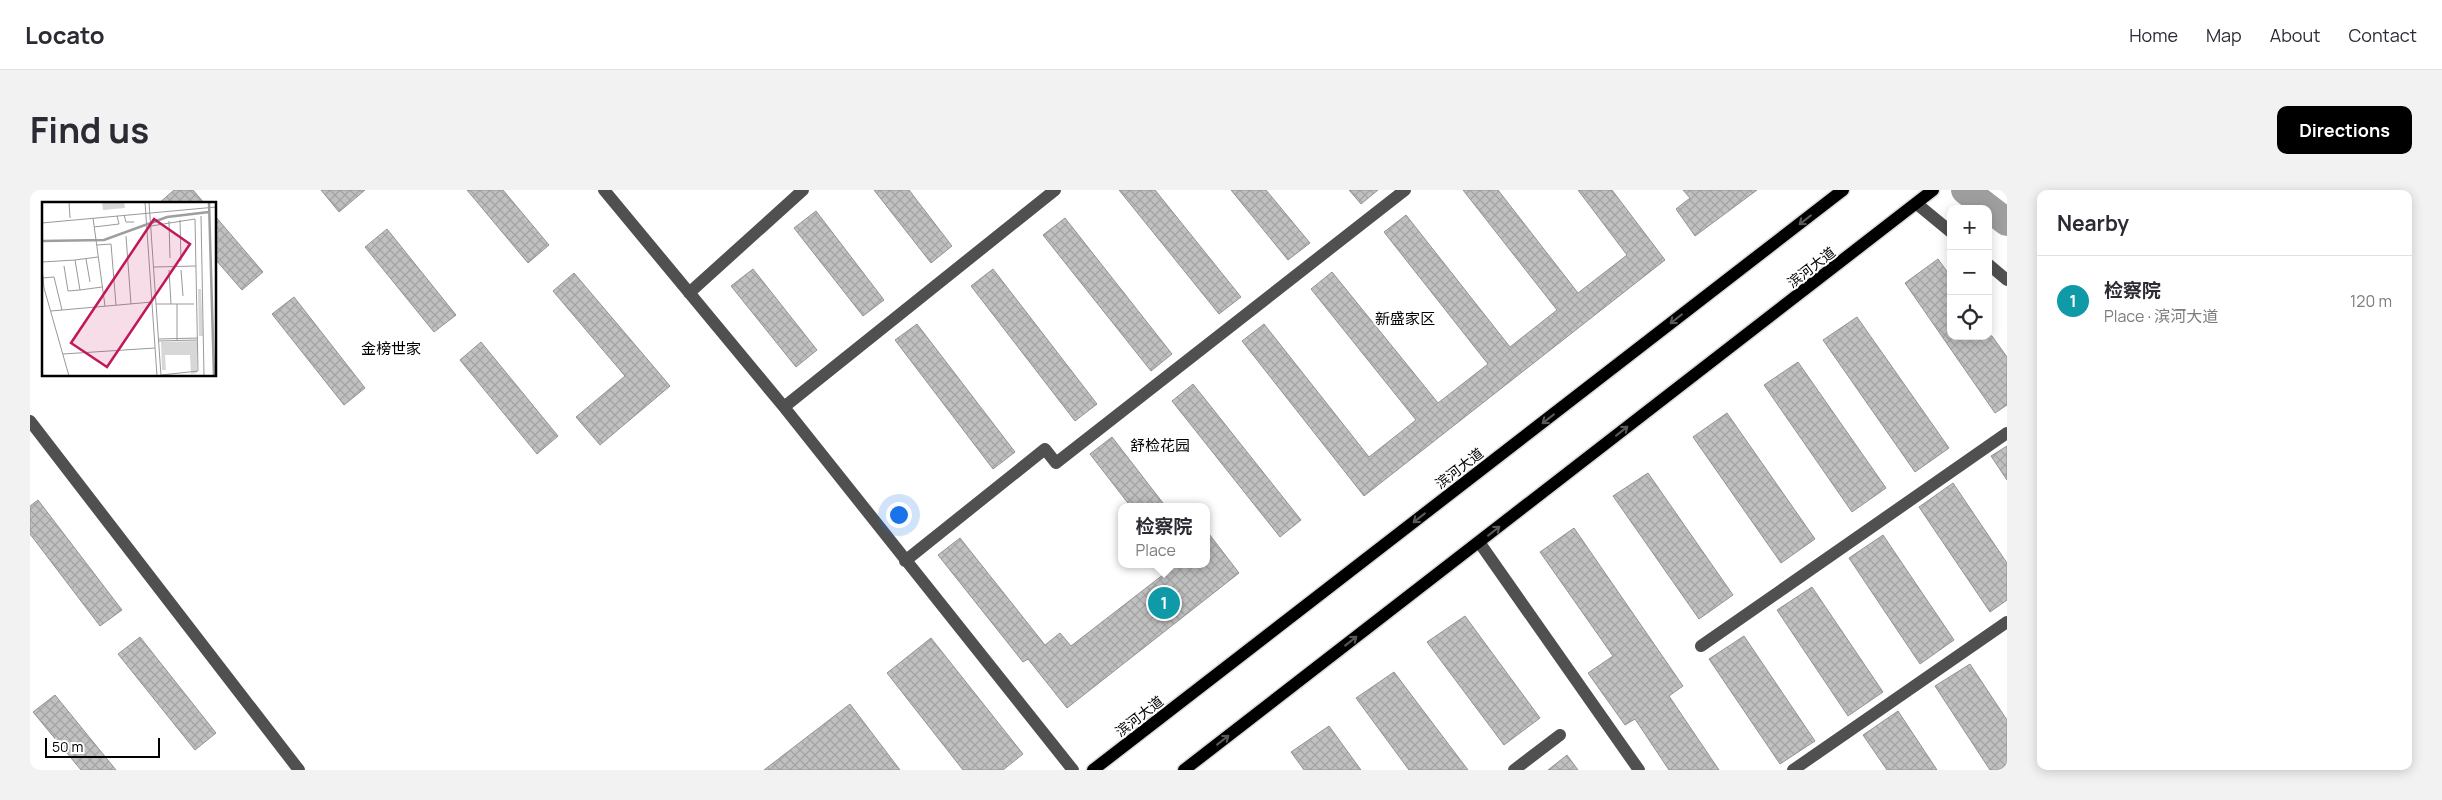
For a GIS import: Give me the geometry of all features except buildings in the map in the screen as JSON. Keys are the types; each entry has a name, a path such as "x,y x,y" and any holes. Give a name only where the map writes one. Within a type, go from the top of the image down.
{"main road":[{"name":"滨河大道","path":"1093,770 1843,190"},
{"name":"滨河大道","path":"1184,770 1917,204 1932,190"}],"street":[{"path":"604,190 784,407 1073,770"},
{"path":"689,293 803,190"},
{"path":"784,407 1055,190"},
{"path":"905,561 1045,449 1056,462 1405,190"},
{"path":"1917,204 1947,229"},
{"path":"1992,267 2007,280"},
{"path":"30,421 299,770"},
{"path":"1702,646 2007,433"},
{"path":"1479,542 1639,770"},
{"path":"1793,770 2007,622"},
{"path":"1514,770 1560,735"}],"waterway":[{"path":"1965,190 2007,222"}],"place":[{"name":"检察院","path":"1164,603"}],"district":[{"name":"新盛家区","path":"1405,318"},
{"name":"金榜世家","path":"391,348"},
{"name":"舒检花园","path":"1160,445"}]}
